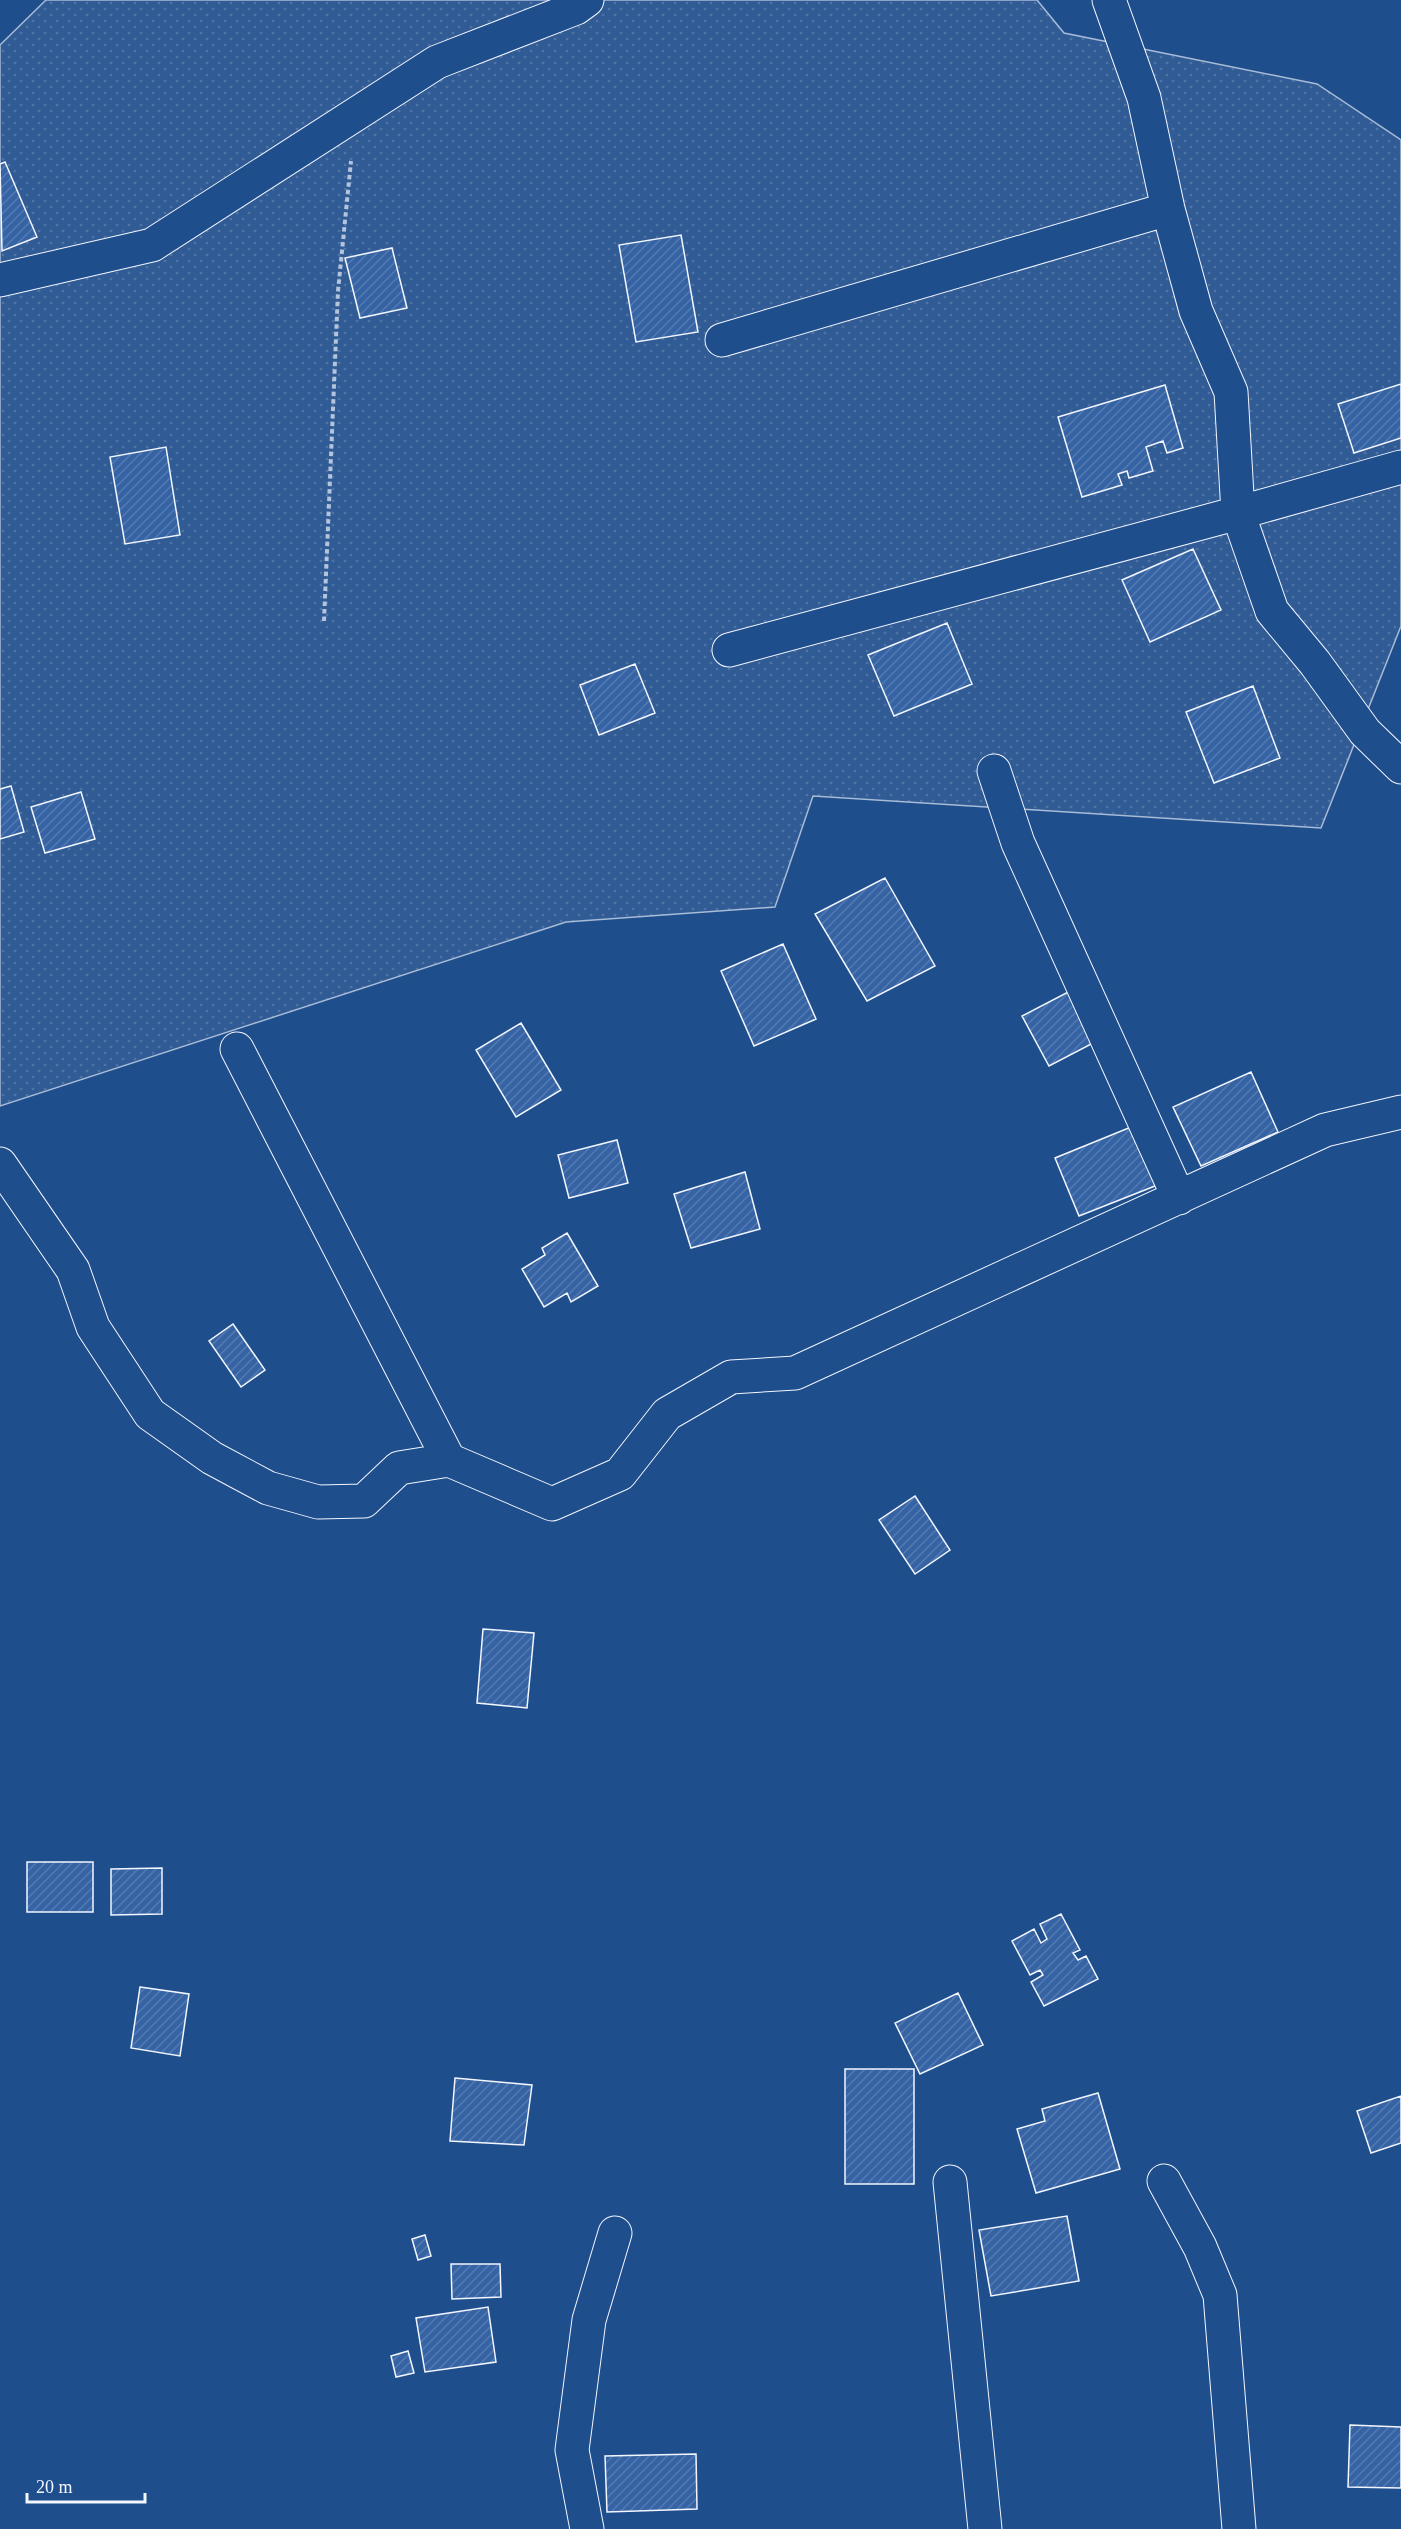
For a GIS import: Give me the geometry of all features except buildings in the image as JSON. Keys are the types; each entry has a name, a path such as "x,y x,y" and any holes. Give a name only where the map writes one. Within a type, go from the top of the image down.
{"street":[{"path":"0,280 152,245 437,62 576,8 587,0"},
{"path":"1109,0 1144,98 1168,209 1196,311 1231,392 1238,513 1272,611 1315,663 1365,732 1401,767"},
{"path":"722,340 1168,209"},
{"path":"729,650 1401,467"},
{"path":"994,771 1018,843 1179,1198"},
{"path":"237,1049 450,1460"},
{"path":"0,1164 73,1270 93,1327 150,1414 212,1458 268,1488 318,1502 364,1501 399,1468 450,1460 552,1504 620,1474 668,1414 731,1377 795,1374 1325,1130 1401,1112"},
{"path":"1164,2181 1200,2247 1220,2295 1239,2529"},
{"path":"950,2182 985,2529"},
{"path":"587,2529 572,2450 589,2320 615,2233"}],"path":[{"path":"324,621 338,291 356,114"}],"shaded area":[{"path":"46,0 1037,0 1064,33 1317,84 1401,140 1401,626 1321,828 813,796 775,907 566,922 0,1106 0,45"}]}
